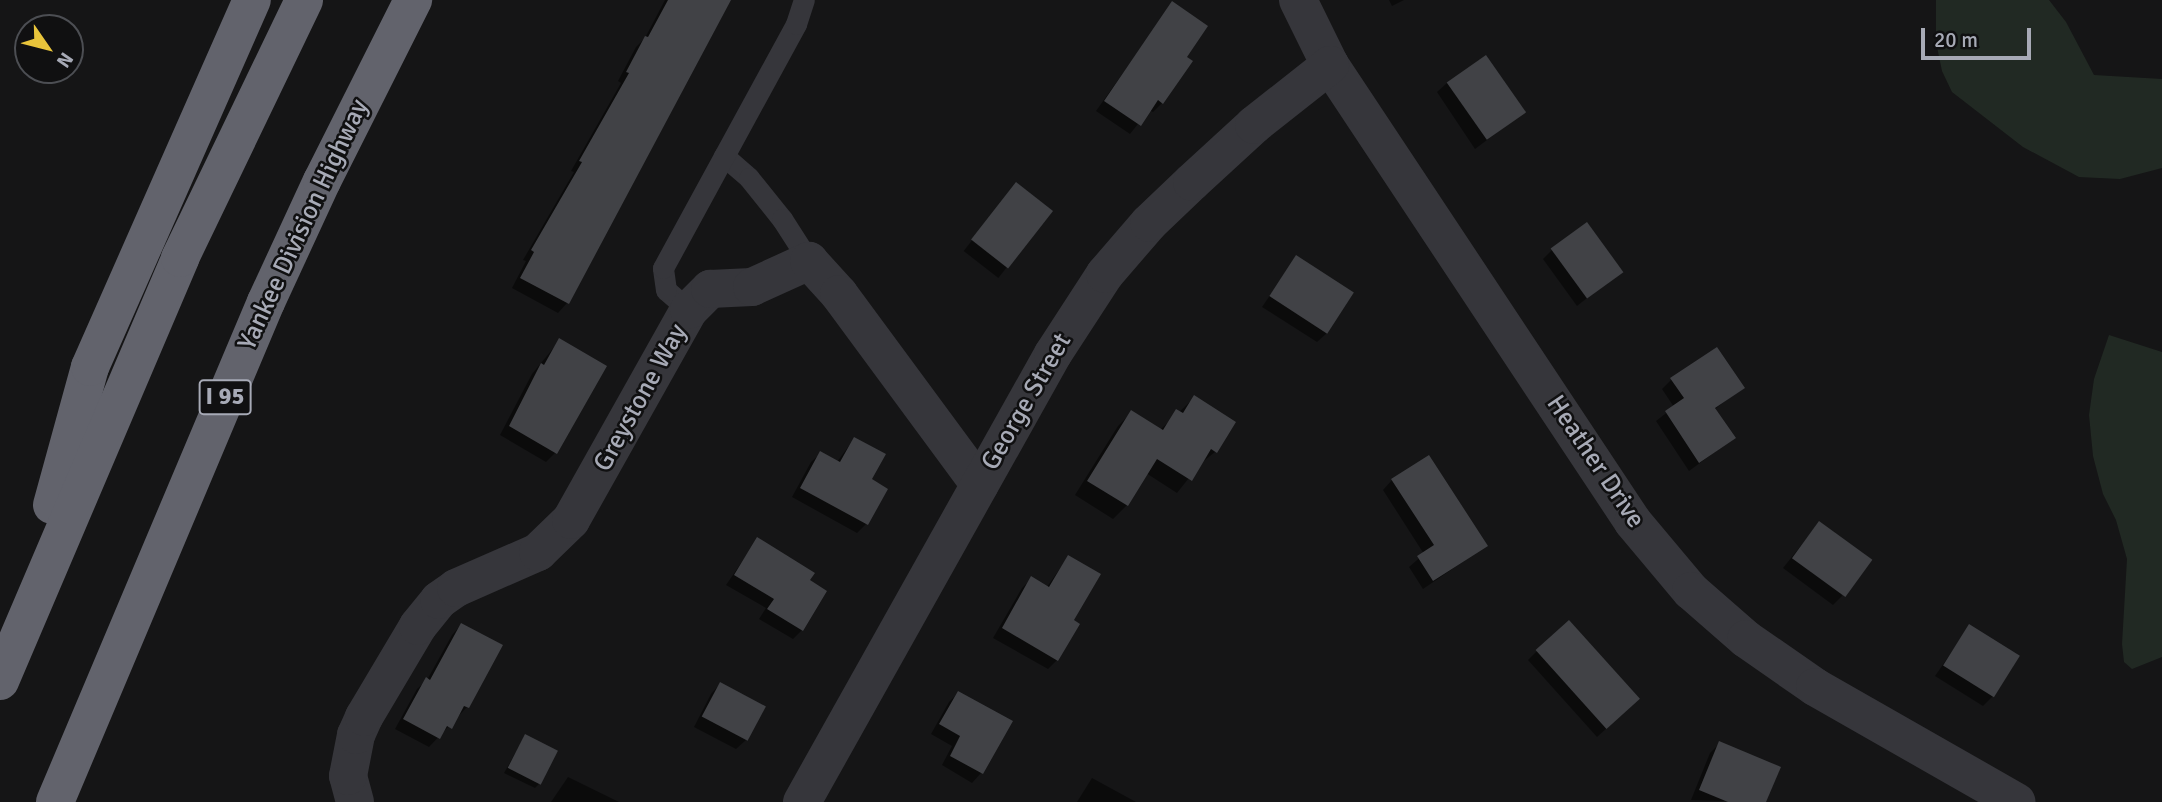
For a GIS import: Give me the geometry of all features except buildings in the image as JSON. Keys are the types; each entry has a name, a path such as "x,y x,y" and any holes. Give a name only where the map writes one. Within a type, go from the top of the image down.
{"highway":[{"path":"6,666 90,368 252,0"},
{"path":"6,666 180,258 304,0"},
{"name":"Yankee Division Highway","path":"55,802 266,302 322,181 413,0"}],"street":[{"name":"Heather Drive","path":"1298,0 1330,65 1633,522 1691,591 1746,639 1815,687 2017,802"},
{"name":"George Street","path":"802,802 1067,332 1128,245 1254,125 1330,65"},
{"path":"809,261 839,294 980,485"},
{"name":"Greystone Way","path":"353,799 348,764 356,735 418,626 439,600 456,588 538,552 571,520 689,310 710,289 752,288 809,261"}],"lane":[{"path":"689,310 666,290 663,268 796,24 804,0"},
{"path":"724,156 749,178 782,219 809,261"}],"shaded area":[{"path":"1936,0 2049,0 2066,22 2094,75 2162,79 2162,168 2120,179 2079,177 2023,147 1952,92 1942,71 1936,42"},
{"path":"2109,335 2162,352 2162,657 2132,669 2124,662 2122,644 2127,559 2116,520 2103,494 2093,456 2089,415 2094,379"}]}
